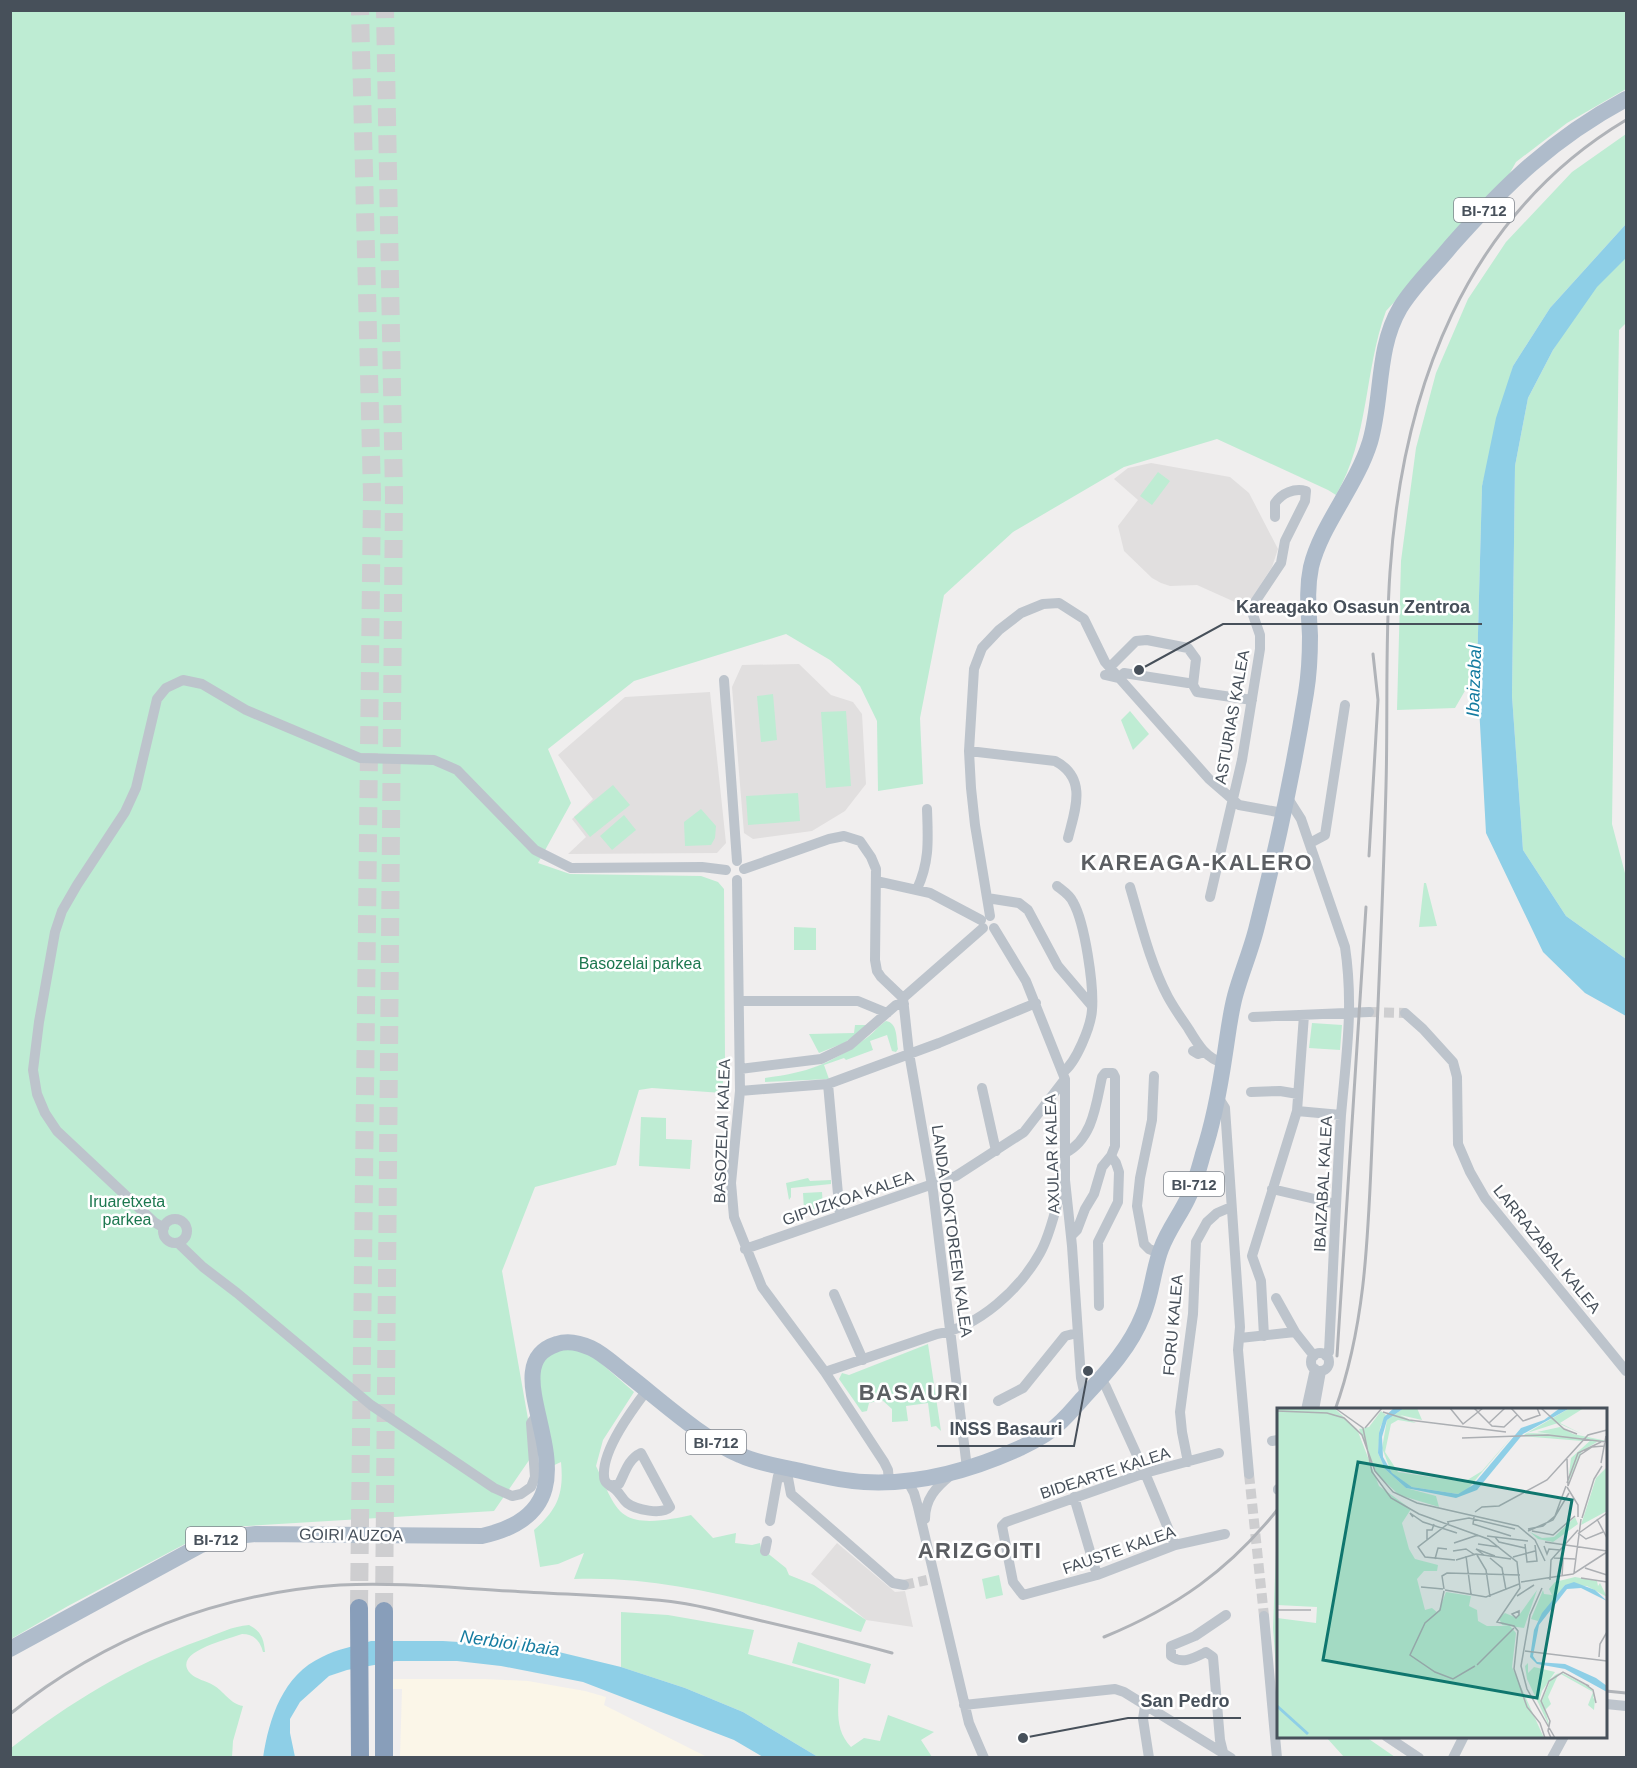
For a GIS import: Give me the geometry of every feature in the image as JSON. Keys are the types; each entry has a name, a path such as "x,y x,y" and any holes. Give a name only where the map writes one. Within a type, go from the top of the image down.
{"highway":[{"path":"359,1616 360,1758"},
{"path":"384,1618 384,1758"}],"main road":[{"name":"BI-712","path":"647,1390 724,1447 789,1473 859,1482 908,1480 930,1483 1018,1449 1041,1437 1062,1421 1124,1352 1141,1321 1152,1288 1159,1253 1192,1190 1205,1150 1218,1097 1234,999 1256,929 1285,805 1307,685 1310,640 1307,598 1312,562 1355,481 1369,444 1377,407 1383,357 1395,318 1419,281 1518,175 1581,124 1626,99"},
{"name":"GOIRI AUZOA","path":"10,1649 201,1545 218,1538 265,1534 483,1536 513,1527 527,1517 543,1498 548,1484 548,1468 531,1382 536,1360 552,1345 574,1342 589,1347 647,1390"}],"street":[{"name":"ASTURIAS KALEA","path":"1210,897 1231,814 1232,798 1242,760 1252,700 1260,642 1260,635 1252,612 1253,605 1281,563 1285,541 1305,501 1306,491 1296,490 1281,496 1275,503 1275,517"},
{"path":"740,1069 821,1059 850,1045 903,1001 987,923 987,898 975,825 969,751 974,669 982,648 999,630 1021,614 1043,604 1059,603 1084,619 1105,662 1107,671 1118,678 1209,779 1239,805 1285,805"},
{"path":"1107,671 1136,641 1147,640 1188,648 1196,658 1193,685 1197,692 1252,700"},
{"path":"1118,678 1124,673 1188,683"},
{"path":"538,1418 534,1419 531,1424 535,1477 531,1487 521,1494 512,1496 494,1488 371,1405 237,1293 203,1268 178,1242 167,1239 164,1228 154,1222 57,1131 45,1113 37,1094 33,1070 55,932 62,911 125,812 136,788 157,699 166,688 183,680 202,684 246,710 360,758 434,760 443,763 457,770 535,850 571,868 702,867 726,870"},
{"path":"724,680 742,877 737,880 729,878 726,870"},
{"path":"1310,843 1325,835 1345,705"},
{"path":"969,751 1055,761 1066,766 1078,798 1068,838"},
{"name":"IBAIZABAL KALEA","path":"1285,805 1302,819 1345,947 1350,1013 1341,1115 1329,1352 1326,1356"},
{"path":"917,889 925,872 929,846 927,809"},
{"path":"726,870 731,862 741,865 829,839 844,836 860,842 871,857 876,870 875,960 877,971 903,1001"},
{"name":"BASOZELAI KALEA","path":"737,880 740,1091 731,1183 734,1217 762,1287 825,1372 884,1462 888,1470 889,1482"},
{"path":"876,881 930,893 987,923"},
{"name":"GIPUZKOA KALEA","path":"745,1249 956,1176 1024,1131 1040,1113 1072,1064 1092,1012 1092,991 1081,926 1074,902 1057,886"},
{"path":"1130,887 1158,978 1169,999 1199,1052 1224,1063"},
{"path":"987,898 1019,903 1028,910 1058,966 1092,1006"},
{"name":"AXULAR KALEA","path":"987,923 1026,981 1064,1076 1065,1180 1081,1378 1085,1396"},
{"path":"740,1001 858,1001 887,1013"},
{"name":"LANDA DOKTOREEN KALEA","path":"903,1001 909,1053 932,1185 951,1332 962,1470"},
{"path":"740,1091 828,1084 1036,1003"},
{"path":"1253,1017 1369,1012"},
{"name":"LARRAZABAL KALEA","path":"1405,1013 1418,1023 1453,1062 1457,1077 1458,1143 1470,1172 1485,1198 1626,1371"},
{"path":"1264,1336 1261,1281 1252,1256 1297,1111 1304,1015"},
{"path":"1065,1153 1074,1147 1093,1118 1101,1077 1105,1073 1113,1073 1115,1077 1114,1146 1111,1156 1102,1167 1094,1194 1077,1230 1071,1236"},
{"path":"1154,1076 1152,1120 1137,1206 1144,1244 1159,1253"},
{"path":"828,1084 840,1216"},
{"path":"982,1088 996,1151"},
{"path":"1251,1092 1280,1091 1298,1094"},
{"path":"1218,1097 1226,1108 1240,1338 1238,1350 1249,1474"},
{"path":"1297,1111 1341,1115"},
{"path":"1099,1306 1098,1242 1118,1202 1119,1172 1111,1156"},
{"path":"825,1372 937,1334 951,1332 976,1318 1005,1296 1040,1253 1065,1180"},
{"path":"1272,1189 1336,1204"},
{"name":"FORU KALEA","path":"1188,1462 1180,1412 1193,1314 1196,1242 1207,1222 1217,1213 1231,1207"},
{"path":"164,1228 168,1222 175,1219 185,1224 187,1235 178,1242"},
{"path":"834,1294 863,1360"},
{"path":"1276,1298 1295,1332 1314,1356"},
{"path":"1240,1338 1295,1332"},
{"path":"998,1401 1023,1388 1065,1336 1077,1333"},
{"path":"1314,1408 1321,1379 1318,1370 1311,1363 1314,1356 1319,1353 1326,1356 1329,1361 1328,1366 1318,1370"},
{"path":"1307,1408 1318,1370"},
{"path":"1101,1379 1145,1473 1174,1545"},
{"path":"610,1486 619,1484 628,1464 637,1454 641,1453 670,1507 667,1510 652,1510 630,1505 605,1482 604,1476 610,1450 618,1433 647,1390"},
{"name":"BIDEARTE KALEA","path":"1002,1526 1006,1522 1145,1473 1219,1453"},
{"path":"770,1521 778,1476 789,1473 791,1494 893,1583 904,1585"},
{"path":"908,1480 914,1493 926,1540"},
{"path":"930,1483 926,1505 926,1540 930,1579 975,1742 984,1758"},
{"path":"1074,1497 1097,1575"},
{"name":"FAUSTE KALEA","path":"1002,1526 1014,1582 1023,1595 1097,1575 1174,1545 1225,1534"},
{"path":"1226,1615 1195,1636 1171,1646 1170,1651 1176,1661 1183,1662 1206,1652 1213,1657 1220,1740 1227,1755"},
{"path":"1264,1616 1277,1758"},
{"path":"964,1705 1110,1689 1124,1692 1227,1755"},
{"path":"1607,1704 1626,1706"},
{"path":"1145,1706 1143,1719 1149,1758"},
{"path":"1388,1738 1419,1758"},
{"path":"1453,1758 1463,1738"},
{"path":"1552,1758 1563,1738"}],"shaded area":[{"path":"1151,463 1230,477 1249,493 1278,549 1272,567 1246,607 1197,585 1170,586 1161,583 1152,578 1124,551 1118,526 1138,500 1114,479 1128,468"},
{"path":"799,664 831,695 853,702 862,714 866,784 845,811 812,831 753,839 744,833 732,687 742,665"},
{"path":"710,692 726,843 717,853 568,854 586,837 572,819 593,799 558,755 625,697"},
{"path":"837,1543 895,1592 905,1591 913,1627 866,1620 811,1574"},
{"path":"393,1679 528,1681 585,1691 606,1697 604,1705 707,1757 400,1757 402,1689 393,1689"}],"green space":[{"path":"11,11 1626,11 1626,89 1567,123 1516,162 1506,180 1386,311 1379,334 1355,451 1336,495 1217,439 1124,467 1013,532 944,595 920,718 923,784 878,791 877,721 860,686 830,660 786,634 634,681 548,749 571,803 538,863 570,874 701,876 718,882 724,889 725,1059 722,1093 652,1088 639,1090 616,1165 535,1187 502,1271 534,1453 494,1511 215,1528 11,1639"},
{"path":"1626,134 1626,224 1550,308 1513,366 1482,486 1477,670 1455,708 1397,710 1401,561 1416,448 1436,373 1468,299 1506,242 1572,172"},
{"path":"1626,256 1626,323 1619,330 1612,824 1626,877 1626,959 1566,916 1523,850 1512,696 1515,466 1528,398 1553,350 1594,285"},
{"path":"1158,472 1170,481 1152,505 1140,496"},
{"path":"773,694 777,740 761,742 757,696"},
{"path":"846,711 851,786 826,788 821,712"},
{"path":"1130,711 1149,734 1133,750 1121,720"},
{"path":"613,785 630,805 590,837 574,817"},
{"path":"798,793 800,821 748,825 746,796"},
{"path":"701,809 716,826 715,838 711,845 685,846 684,822"},
{"path":"624,815 636,830 612,850 600,836"},
{"path":"1424,883 1426,883 1437,926 1419,927"},
{"path":"794,927 816,928 816,950 794,950"},
{"path":"886,1021 895,1028 898,1049 896,1052 892,1051 887,1035 870,1041 873,1050 824,1065 829,1079 765,1082 765,1078 806,1070 829,1061 868,1037"},
{"path":"1312,1023 1342,1025 1340,1050 1309,1048"},
{"path":"855,1025 870,1025 844,1043 819,1053 809,1034 854,1033"},
{"path":"641,1117 666,1118 666,1139 692,1140 690,1169 639,1166"},
{"path":"808,1178 810,1181 831,1180 831,1184 791,1188 789,1200 786,1183"},
{"path":"822,1192 823,1208 804,1210 803,1193"},
{"path":"928,1344 941,1431 936,1426 931,1427 928,1403 906,1406 908,1421 892,1422 892,1409 882,1400 869,1403 867,1411 862,1412 839,1379 842,1373 849,1375"},
{"path":"557,1347 587,1351 634,1392 603,1440 596,1466 612,1500 620,1511 631,1518 648,1521 691,1515 713,1538 736,1533 735,1543 752,1545 760,1543 761,1548 786,1568 789,1575 814,1585 866,1620 861,1632 755,1603 683,1587 611,1579 574,1579 584,1553 558,1564 540,1567 534,1530 549,1515 558,1500 562,1473 561,1462 548,1468 537,1366"},
{"path":"1277,1549 1277,1681 1273,1628"},
{"path":"999,1575 1003,1595 986,1599 982,1579"},
{"path":"621,1612 668,1615 754,1630 748,1654 839,1679 839,1723 851,1747 864,1738 880,1741 888,1715 934,1732 921,1740 932,1757 818,1757 743,1712 685,1688 621,1667"},
{"path":"249,1625 261,1636 265,1652 256,1639 242,1634 194,1653 188,1659 186,1666 193,1676 213,1685 234,1703 243,1706 233,1741 232,1757 11,1757 11,1748 55,1716 125,1673 175,1650 225,1631"},
{"path":"798,1642 871,1664 865,1684 792,1663"},
{"path":"1327,1738 1367,1738 1395,1757 1344,1757"}],"water":[{"path":"1626,224 1626,258 1597,287 1553,350 1528,398 1515,466 1512,696 1523,850 1566,916 1626,959 1626,1016 1585,993 1543,952 1486,833 1477,670 1482,486 1496,418 1513,366 1550,308"},
{"path":"371,1641 443,1641 538,1647 621,1667 685,1688 743,1712 818,1757 763,1757 734,1740 583,1682 501,1666 457,1661 396,1661 347,1670 329,1676 300,1702 290,1719 290,1733 295,1757 263,1758 274,1713 280,1699 297,1675 328,1654"}],"tunnel":[{"path":"359,1608 372,494 360,10"},
{"path":"384,1611 394,496 385,10"},
{"path":"1369,1012 1405,1013"},
{"path":"1249,1474 1264,1616"},
{"path":"904,1585 927,1580"}],"railway":[{"path":"1336,1408 1353,1345 1367,1245 1387,759 1388,599 1397,505 1409,439 1427,375 1452,315 1483,258 1522,206 1570,160 1626,120"},
{"path":"1369,856 1378,700 1373,654"},
{"path":"1337,1356 1366,907"},
{"path":"1104,1637 1155,1613 1200,1585 1240,1551 1277,1510"},
{"path":"10,1714 85,1662 124,1641 165,1624 207,1609 251,1598 340,1585 383,1584 660,1600 711,1609 892,1653"},
{"path":"1607,1691 1626,1693"}],"place":[{"name":"Kareagako Osasun Zentroa","path":"1139,670"},
{"name":"INSS Basauri","path":"1088,1371"},
{"name":"San Pedro","path":"1023,1738"}],"district":[{"name":"KAREAGA-KALERO","path":"1197,862"},
{"name":"BASAURI","path":"914,1392"},
{"name":"ARIZGOITI","path":"980,1550"}],"water label":[{"name":"Ibaizabal","path":"1474,681"},
{"name":"Nerbioi ibaia","path":"510,1643"}],"park label":[{"name":"Basozelai parkea","path":"640,963"},
{"name":"Iruaretxeta parkea","path":"127,1210"}]}
